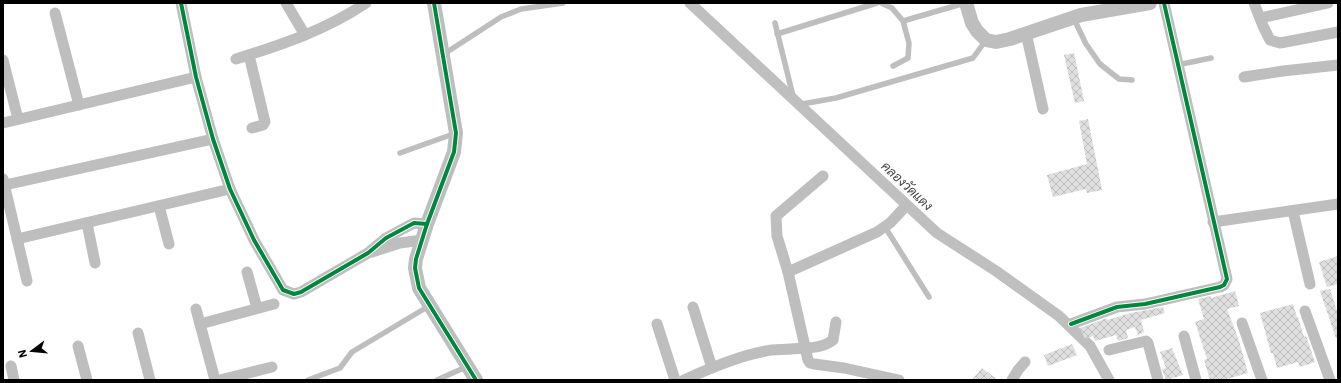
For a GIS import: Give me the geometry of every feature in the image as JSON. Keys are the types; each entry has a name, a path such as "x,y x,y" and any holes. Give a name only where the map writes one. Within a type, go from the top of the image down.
{"street":[{"path":"181,3 196,77 213,139 230,189 254,240 283,290 294,294 302,292 368,253 386,238 414,223 428,224"},
{"path":"286,3 305,35"},
{"path":"236,59 280,46 350,14 366,3"},
{"path":"434,3 456,133 454,152 422,240 415,268 419,288 476,380"},
{"path":"965,3 972,23 977,31 986,40 996,42 1081,15 1150,3"},
{"path":"1071,324 1118,307 1145,304 1220,287 1224,285 1227,279 1164,3"},
{"path":"1254,3 1270,40 1280,43 1338,32"},
{"path":"1260,18 1328,3"},
{"path":"55,14 79,105"},
{"path":"1026,33 1044,109"},
{"path":"249,55 265,122 263,125 252,128"},
{"path":"3,60 18,119"},
{"path":"1244,77 1338,65"},
{"path":"3,123 196,77"},
{"path":"27,281 4,182 213,139"},
{"path":"823,176 776,216 777,236 788,272 808,360 810,363 844,368 899,380"},
{"path":"17,239 230,189"},
{"path":"1214,222 1338,204"},
{"path":"159,206 169,244"},
{"path":"788,272 877,232 890,223 905,207"},
{"path":"1293,211 1310,284"},
{"path":"87,223 95,263"},
{"path":"368,253 400,243 422,240"},
{"path":"247,272 257,308"},
{"path":"200,324 274,304"},
{"path":"693,307 712,368"},
{"path":"196,309 215,380"},
{"path":"1305,311 1329,379"},
{"path":"684,380 743,357 767,351 806,348 831,342 833,340 836,322"},
{"path":"1242,323 1262,380"},
{"path":"657,324 675,380"},
{"path":"138,333 150,380"},
{"path":"1184,336 1196,380"},
{"path":"1109,350 1146,341 1148,343 1158,380"},
{"path":"78,346 87,380"},
{"path":"1012,380 1025,362"},
{"path":"11,366 14,380"},
{"path":"220,380 272,366"}],"lane":[{"path":"442,55 501,17 521,9 563,3"},
{"path":"777,34 877,3"},
{"path":"881,3 892,8 903,21 909,43 908,58 893,66"},
{"path":"903,21 965,3"},
{"path":"1073,18 1086,44 1100,64 1119,79 1132,80"},
{"path":"775,23 793,96 796,101 802,104 836,98 973,58 986,40"},
{"path":"1177,65 1212,58"},
{"path":"400,153 456,133"},
{"path":"885,227 928,297"},
{"path":"308,380 340,368 352,352 429,306"},
{"path":"437,380 468,366"}],"building":[{"path":"1074,53 1084,101 1075,103 1064,55"},
{"path":"1088,119 1102,190 1087,193 1086,189 1053,197 1047,175 1087,164 1079,121"},
{"path":"1338,256 1338,284 1327,287 1319,262"},
{"path":"1330,289 1337,311 1338,310 1338,337 1336,338 1320,291"},
{"path":"1235,291 1239,306 1227,309 1239,341 1248,373 1224,380 1210,380 1204,360 1207,359 1195,322 1204,319 1198,299 1211,296 1211,298"},
{"path":"1293,304 1304,337 1306,336 1315,362 1300,367 1298,362 1277,368 1273,353 1271,353 1260,313"},
{"path":"1163,307 1165,313 1141,320 1144,332 1138,335 1135,327 1126,330 1128,338 1118,341 1116,335 1095,341 1093,336 1085,339 1080,328 1107,318 1107,320 1131,313"},
{"path":"1072,344 1077,355 1048,366 1044,355"},
{"path":"1172,348 1183,375 1166,380 1162,369 1166,368 1160,352"},
{"path":"982,368 998,380 972,380"}],"waterway":[{"name":"คลองวัดแดง","path":"690,3 937,233 996,271 1059,316 1090,346 1109,380"}],"cycle path":[{"path":"181,3 196,77 213,139 230,189 254,240 283,290 294,294 301,292 368,253 386,238 414,223 427,224"},
{"path":"434,3 456,133 454,152 427,224 416,259 415,268 419,288 476,380"},
{"path":"1071,324 1117,307 1145,304 1220,287 1224,285 1227,279 1164,3"}]}
